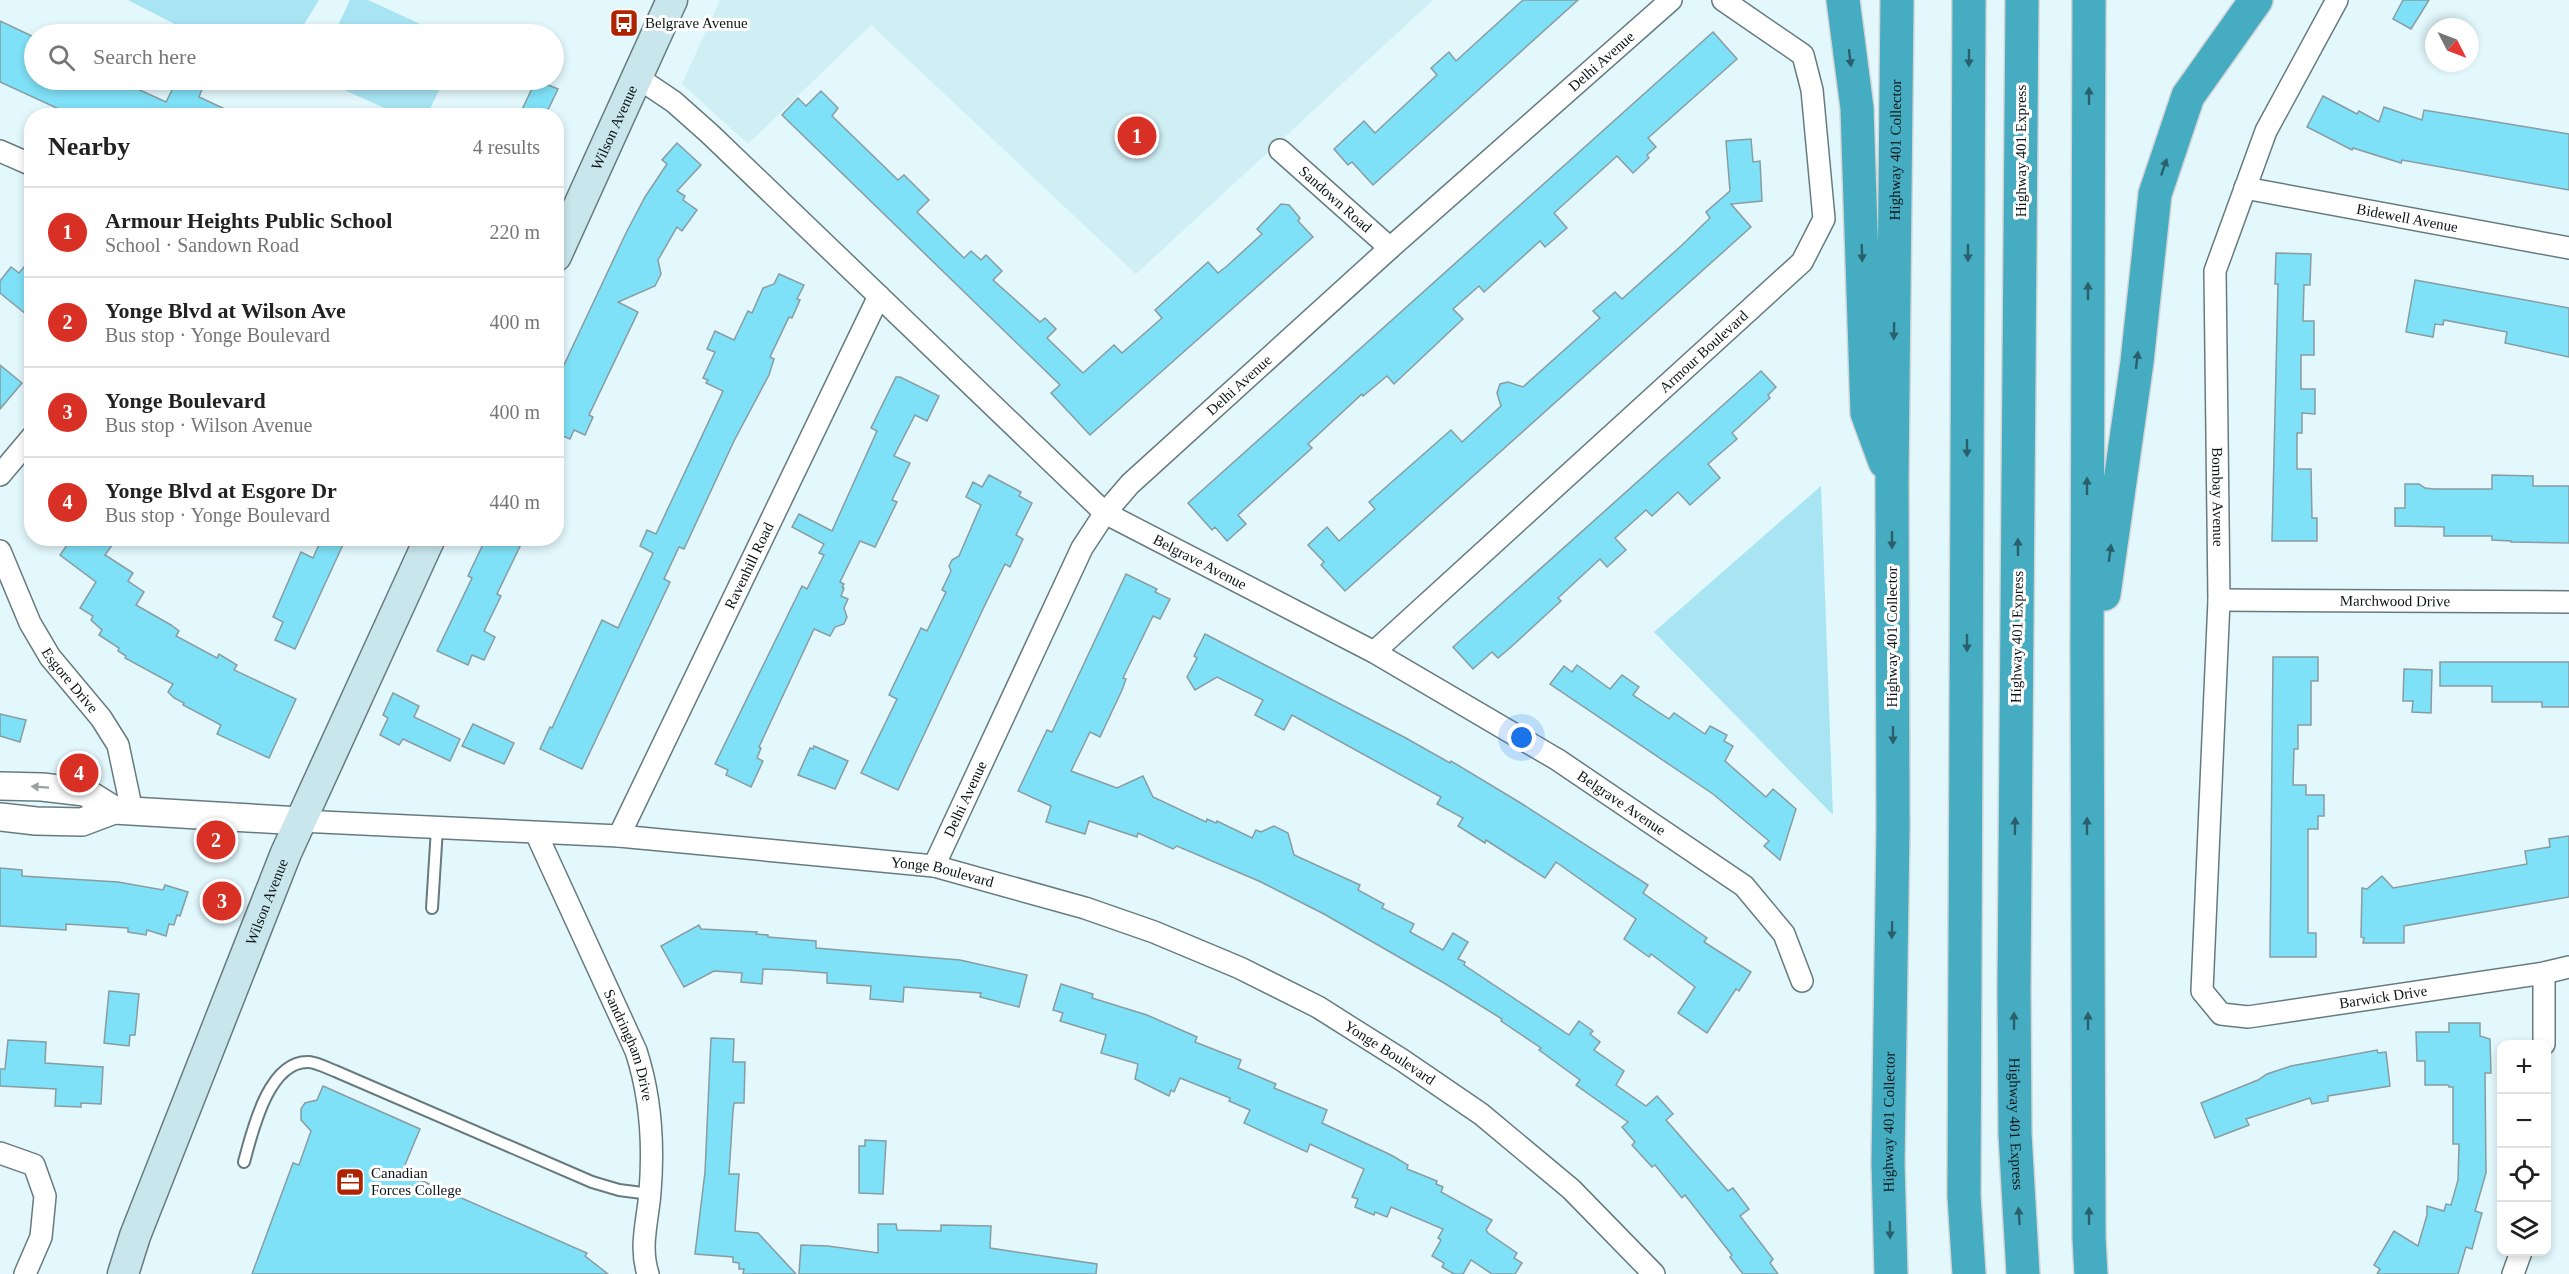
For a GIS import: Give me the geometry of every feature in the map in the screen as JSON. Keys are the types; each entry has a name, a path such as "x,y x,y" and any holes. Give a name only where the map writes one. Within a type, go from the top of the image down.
{"highway":[{"path":"1843,0 1857,108 1868,413 1892,482"},
{"name":"Highway 401 Collector","path":"1891,1274 1888,1163 1893,830 1892,482 1897,0"},
{"path":"1969,0 1964,1172 1969,1274"},
{"name":"Highway 401 Express","path":"2022,0 2014,1046 2015,1134 2024,1274"},
{"path":"2089,0 2087,650 2091,1274"},
{"path":"2087,650 2101,614 2137,362 2155,194 2188,96 2256,0"}],"main road":[{"name":"Wilson Avenue","path":"564,238 672,0"},
{"name":"Wilson Avenue","path":"123,1274 157,1182 300,821 426,546"}],"street":[{"name":"Delhi Avenue","path":"934,866 1082,548 1106,513 1146,468 1671,0"},
{"name":"Armour Boulevard","path":"1374,652 1802,262 1824,219 1812,90 1803,55 1723,0"},
{"name":"Bombay Avenue","path":"2221,1014 2202,991 2219,600 2215,271 2266,131 2337,0"},
{"name":"Belgrave Avenue","path":"637,77 674,102 710,134 1106,513 1374,652 1558,760 1744,886 1784,934 1802,981"},
{"path":"0,150 24,161"},
{"name":"Sandown Road","path":"1280,150 1390,249"},
{"name":"Bidewell Avenue","path":"2245,188 2569,248"},
{"name":"Ravenhill Road","path":"620,837 879,296"},
{"path":"0,475 24,446"},
{"name":"Esgore Drive","path":"0,551 30,623 50,657 113,734 118,745 123,810"},
{"name":"Marchwood Drive","path":"2219,600 2569,602"},
{"name":"Yonge Boulevard","path":"0,786 42,787 85,792 123,810"},
{"name":"Yonge Boulevard","path":"0,817 36,821 82,822 123,810 620,837 934,866 1063,901 1154,932 1240,968 1318,1007 1481,1114 1571,1189 1654,1274"},
{"name":"Sandringham Drive","path":"536,832 636,1051 646,1083 652,1138 650,1194 644,1234 645,1265 648,1274"},
{"path":"2544,1040 2544,972 2569,967"},
{"name":"Barwick Drive","path":"2221,1014 2248,1017 2544,972"},
{"path":"0,1153 34,1165 45,1196 41,1238 25,1274"},
{"path":"2513,1274 2519,1256"}],"lane":[{"path":"432,908 437,828"},
{"path":"244,1162 261,1104 282,1075 291,1068 309,1062 335,1071 592,1182 619,1190 650,1194"}],"shaded area":[{"path":"128,0 319,0 304,24 175,24"},
{"path":"350,0 368,0 420,24 339,24"},
{"path":"720,0 1433,0 1136,274 871,25 748,144 682,84"},
{"path":"344,90 439,90 430,108 384,108"},
{"path":"1821,486 1833,815 1654,632"}],"building":[{"path":"1523,0 1578,0 1373,185 1352,162 1348,165 1334,149 1364,121 1375,133 1437,75 1431,68 1449,52 1456,61"},
{"path":"2403,0 2429,0 2411,29 2393,19"},
{"path":"0,21 24,32 24,90 140,90 166,102 172,90 202,90 199,97 223,108 57,108 0,82"},
{"path":"1713,32 1737,59 1648,138 1656,147 1647,155 1649,158 1633,173 1617,156 1554,213 1567,228 1545,247 1540,241 1484,292 1479,286 1453,309 1463,319 1394,384 1387,376 1363,396 1362,394 1308,444 1312,448 1238,515 1246,524 1227,541 1215,527 1212,530 1188,503"},
{"path":"531,90 558,90 549,108 523,108"},
{"path":"821,91 838,108 832,116 898,180 904,175 929,200 917,212 964,258 971,251 981,260 986,255 1002,271 993,280 1040,322 1045,318 1056,329 1047,338 1083,373 1114,345 1122,353 1162,318 1155,310 1208,262 1218,273 1227,266 1262,234 1257,229 1281,204 1289,205 1300,218 1298,221 1313,237 1090,435 1051,393 1060,385 782,115 798,98 806,106"},
{"path":"2323,96 2357,114 2359,111 2379,122 2384,107 2422,120 2424,110 2569,134 2569,190 2402,160 2401,163 2353,148 2352,150 2307,127"},
{"path":"1751,139 1753,162 1760,161 1762,201 1731,204 1751,227 1345,591 1321,565 1324,562 1308,545 1327,527 1339,541 1375,509 1369,502 1451,430 1462,442 1501,406 1497,393 1500,384 1508,382 1523,387 1600,318 1593,311 1615,292 1622,299 1681,246 1710,218 1706,212 1730,191 1726,141"},
{"path":"677,143 701,165 677,191 685,196 683,200 697,210 682,231 677,227 658,260 661,274 655,286 618,302 638,312 589,415 593,417 585,435 574,430 570,439 564,436 564,365 626,233 645,197 667,164 662,160"},
{"path":"2276,253 2311,254 2310,285 2304,285 2303,321 2314,321 2314,355 2301,355 2301,389 2315,389 2315,414 2302,413 2302,433 2297,433 2297,469 2311,469 2312,518 2317,518 2317,541 2272,541 2278,284 2275,284"},
{"path":"11,267 19,273 24,267 24,312 0,293 0,281"},
{"path":"779,274 804,285 797,299 800,300 792,318 789,317 770,357 774,359 769,375 734,441 684,549 679,547 664,579 670,582 582,769 540,749 602,620 618,628 653,553 640,546 647,530 656,534 723,391 706,383 708,380 703,378 715,352 707,349 715,331 734,340 748,311 752,313 763,288 774,284"},
{"path":"2415,280 2569,308 2569,357 2505,343 2507,332 2444,320 2443,325 2435,324 2433,337 2406,332"},
{"path":"0,365 22,383 0,409"},
{"path":"1761,371 1776,387 1768,395 1770,398 1732,433 1737,439 1708,464 1720,478 1690,505 1678,492 1652,516 1646,510 1615,538 1626,550 1607,567 1600,559 1558,598 1561,601 1511,647 1498,658 1492,652 1473,669 1453,647"},
{"path":"896,377 939,396 927,421 915,415 894,456 910,463 892,500 897,502 875,547 860,541 840,582 844,584 841,596 848,599 844,608 847,617 844,624 835,627 830,636 814,629 759,747 761,748 757,758 763,761 751,787 726,775 728,770 715,764 802,586 807,589 824,555 819,553 824,544 792,527 799,514 832,531 877,431 871,428"},
{"path":"989,475 1021,492 1019,496 1032,503 1016,535 1023,539 1010,567 1005,564 898,790 861,773 897,699 889,695 921,628 927,631 946,592 942,590 951,571 949,566 952,560 959,556 981,505 966,497 973,482 982,487"},
{"path":"2492,475 2533,476 2533,486 2569,486 2569,543 2511,542 2492,540 2492,536 2444,536 2444,527 2395,526 2395,508 2405,508 2405,484 2419,484 2425,488 2434,489 2492,489"},
{"path":"66,546 111,546 105,555 133,573 128,581 144,592 136,605 179,631 176,636 217,658 219,654 237,665 234,670 296,699 269,758 217,734 221,725 183,705 184,703 168,692 173,684 125,658 126,656 118,651 119,648 99,635 102,630 91,620 93,616 80,608 96,582 60,555"},
{"path":"318,546 342,546 295,649 275,640 283,622 273,617 301,552 313,558"},
{"path":"482,546 520,546 497,594 501,596 484,631 495,637 484,660 472,655 468,665 437,651 472,578 468,576"},
{"path":"1126,574 1157,589 1155,592 1170,599 1160,619 1153,616 1123,678 1126,679 1122,690 1100,737 1090,732 1071,771 1117,788 1143,776 1153,797 1206,822 1207,819 1216,823 1217,821 1252,838 1256,830 1261,832 1274,826 1288,833 1294,855 1360,885 1358,890 1384,904 1382,908 1414,924 1410,932 1443,950 1453,933 1468,942 1458,959 1465,962 1464,965 1569,1035 1579,1021 1593,1031 1590,1034 1600,1042 1594,1050 1624,1071 1616,1085 1646,1106 1657,1096 1673,1114 1666,1120 1728,1191 1733,1188 1749,1209 1740,1216 1773,1259 1770,1263 1778,1274 1743,1274 1730,1257 1732,1255 1685,1195 1682,1198 1655,1165 1652,1167 1632,1145 1635,1142 1622,1127 1628,1122 1576,1085 1580,1080 1539,1050 1541,1048 1501,1021 1502,1019 1444,983 1324,914 1261,882 1177,846 1173,849 1138,833 1137,837 1089,821 1085,834 1046,822 1051,806 1018,791 1047,730 1052,732"},
{"path":"1205,634 1450,763 1451,761 1648,885 1643,893 1707,938 1704,942 1751,972 1739,991 1736,989 1707,1033 1678,1013 1695,987 1651,954 1649,957 1624,939 1636,919 1556,862 1545,878 1486,840 1485,843 1458,826 1463,818 1437,804 1441,797 1292,715 1284,730 1255,715 1263,700 1217,677 1195,690 1187,677 1197,658 1194,656"},
{"path":"2273,657 2318,657 2318,681 2311,681 2311,725 2298,725 2298,749 2294,749 2293,785 2306,785 2306,795 2324,795 2324,816 2318,816 2318,829 2308,829 2308,933 2316,933 2316,957 2270,957"},
{"path":"2440,662 2569,662 2569,707 2542,707 2542,702 2492,702 2492,686 2440,686"},
{"path":"1577,665 1610,689 1622,675 1639,687 1633,695 1669,719 1674,713 1705,734 1710,726 1727,735 1724,741 1733,746 1725,761 1766,797 1773,789 1796,809 1780,860 1764,846 1769,841 1713,794 1550,684 1564,666 1572,672"},
{"path":"2404,669 2432,670 2431,713 2412,712 2413,701 2403,701"},
{"path":"393,693 419,706 414,717 460,739 450,761 403,739 399,745 380,735 388,718 383,715"},
{"path":"0,714 26,720 20,742 0,736"},
{"path":"473,724 514,743 504,764 462,746"},
{"path":"814,746 848,761 835,789 798,775 810,748 813,749"},
{"path":"2569,836 2569,897 2404,926 2404,943 2363,943 2364,938 2361,937 2362,888 2367,889 2382,876 2393,888 2527,864 2525,851 2550,847 2549,839"},
{"path":"0,868 22,870 22,876 118,882 163,890 165,885 188,892 180,916 177,915 174,925 169,924 166,936 147,930 146,935 128,932 128,928 66,924 66,930 0,926"},
{"path":"699,925 701,929 757,932 756,934 768,935 768,937 816,941 816,948 960,960 1027,975 1019,1007 980,997 981,993 904,987 903,1002 870,999 871,986 827,983 827,973 788,970 763,969 762,984 741,982 742,973 714,971 684,987 661,946"},
{"path":"1061,984 1093,994 1092,998 1147,1015 1197,1037 1195,1042 1241,1060 1238,1068 1276,1084 1274,1088 1327,1110 1322,1123 1391,1155 1408,1165 1407,1169 1437,1181 1436,1184 1443,1187 1441,1192 1492,1220 1486,1230 1488,1233 1517,1253 1514,1258 1522,1263 1515,1274 1492,1274 1471,1260 1463,1274 1454,1274 1442,1267 1444,1263 1432,1256 1441,1240 1438,1238 1443,1229 1391,1207 1387,1217 1375,1212 1374,1215 1355,1207 1358,1199 1352,1197 1364,1169 1310,1144 1307,1152 1244,1123 1250,1110 1229,1101 1230,1098 1180,1078 1174,1092 1171,1090 1169,1096 1135,1079 1138,1064 1101,1053 1106,1035 1060,1021 1063,1013 1053,1010"},
{"path":"109,991 139,994 135,1035 130,1035 129,1046 104,1043"},
{"path":"2449,1023 2480,1023 2480,1036 2490,1039 2491,1073 2485,1073 2486,1173 2475,1211 2482,1213 2472,1249 2466,1247 2458,1274 2377,1274 2380,1269 2374,1265 2394,1231 2418,1246 2427,1215 2427,1206 2444,1211 2446,1204 2451,1205 2458,1180 2459,1144 2453,1144 2453,1087 2425,1085 2425,1061 2417,1061 2416,1032 2449,1032"},
{"path":"711,1038 734,1039 733,1062 745,1062 744,1103 734,1103 729,1174 739,1174 735,1231 758,1233 796,1274 743,1274 744,1269 739,1269 739,1263 733,1262 733,1257 695,1254 705,1172"},
{"path":"8,1040 46,1042 45,1063 103,1067 101,1104 81,1103 81,1107 55,1106 56,1089 0,1086 0,1069 5,1069"},
{"path":"2377,1050 2378,1053 2386,1052 2390,1086 2328,1096 2328,1101 2312,1104 2310,1098 2246,1119 2249,1125 2215,1138 2201,1103 2291,1066"},
{"name":"Canadian Forces College","path":"323,1086 420,1129 402,1172 587,1253 585,1256 608,1274 252,1274 293,1163 299,1165 311,1131 301,1120 301,1109 305,1103 317,1100"},
{"path":"865,1140 886,1141 883,1194 859,1193 859,1146 865,1146"},
{"path":"878,1224 896,1224 897,1230 941,1231 941,1225 991,1226 990,1248 1097,1264 1096,1274 799,1274 801,1245 878,1253"}],"place":[{"name":"Belgrave Avenue","path":"624,23"},
{"name":"Armour Heights Public School","path":"1137,136"},
{"name":"Yonge Blvd at Esgore Dr","path":"79,773"},
{"name":"Yonge Blvd at Wilson Ave","path":"216,840"},
{"name":"Yonge Boulevard","path":"222,901"},
{"name":"Canadian Forces College","path":"350,1182"}]}
